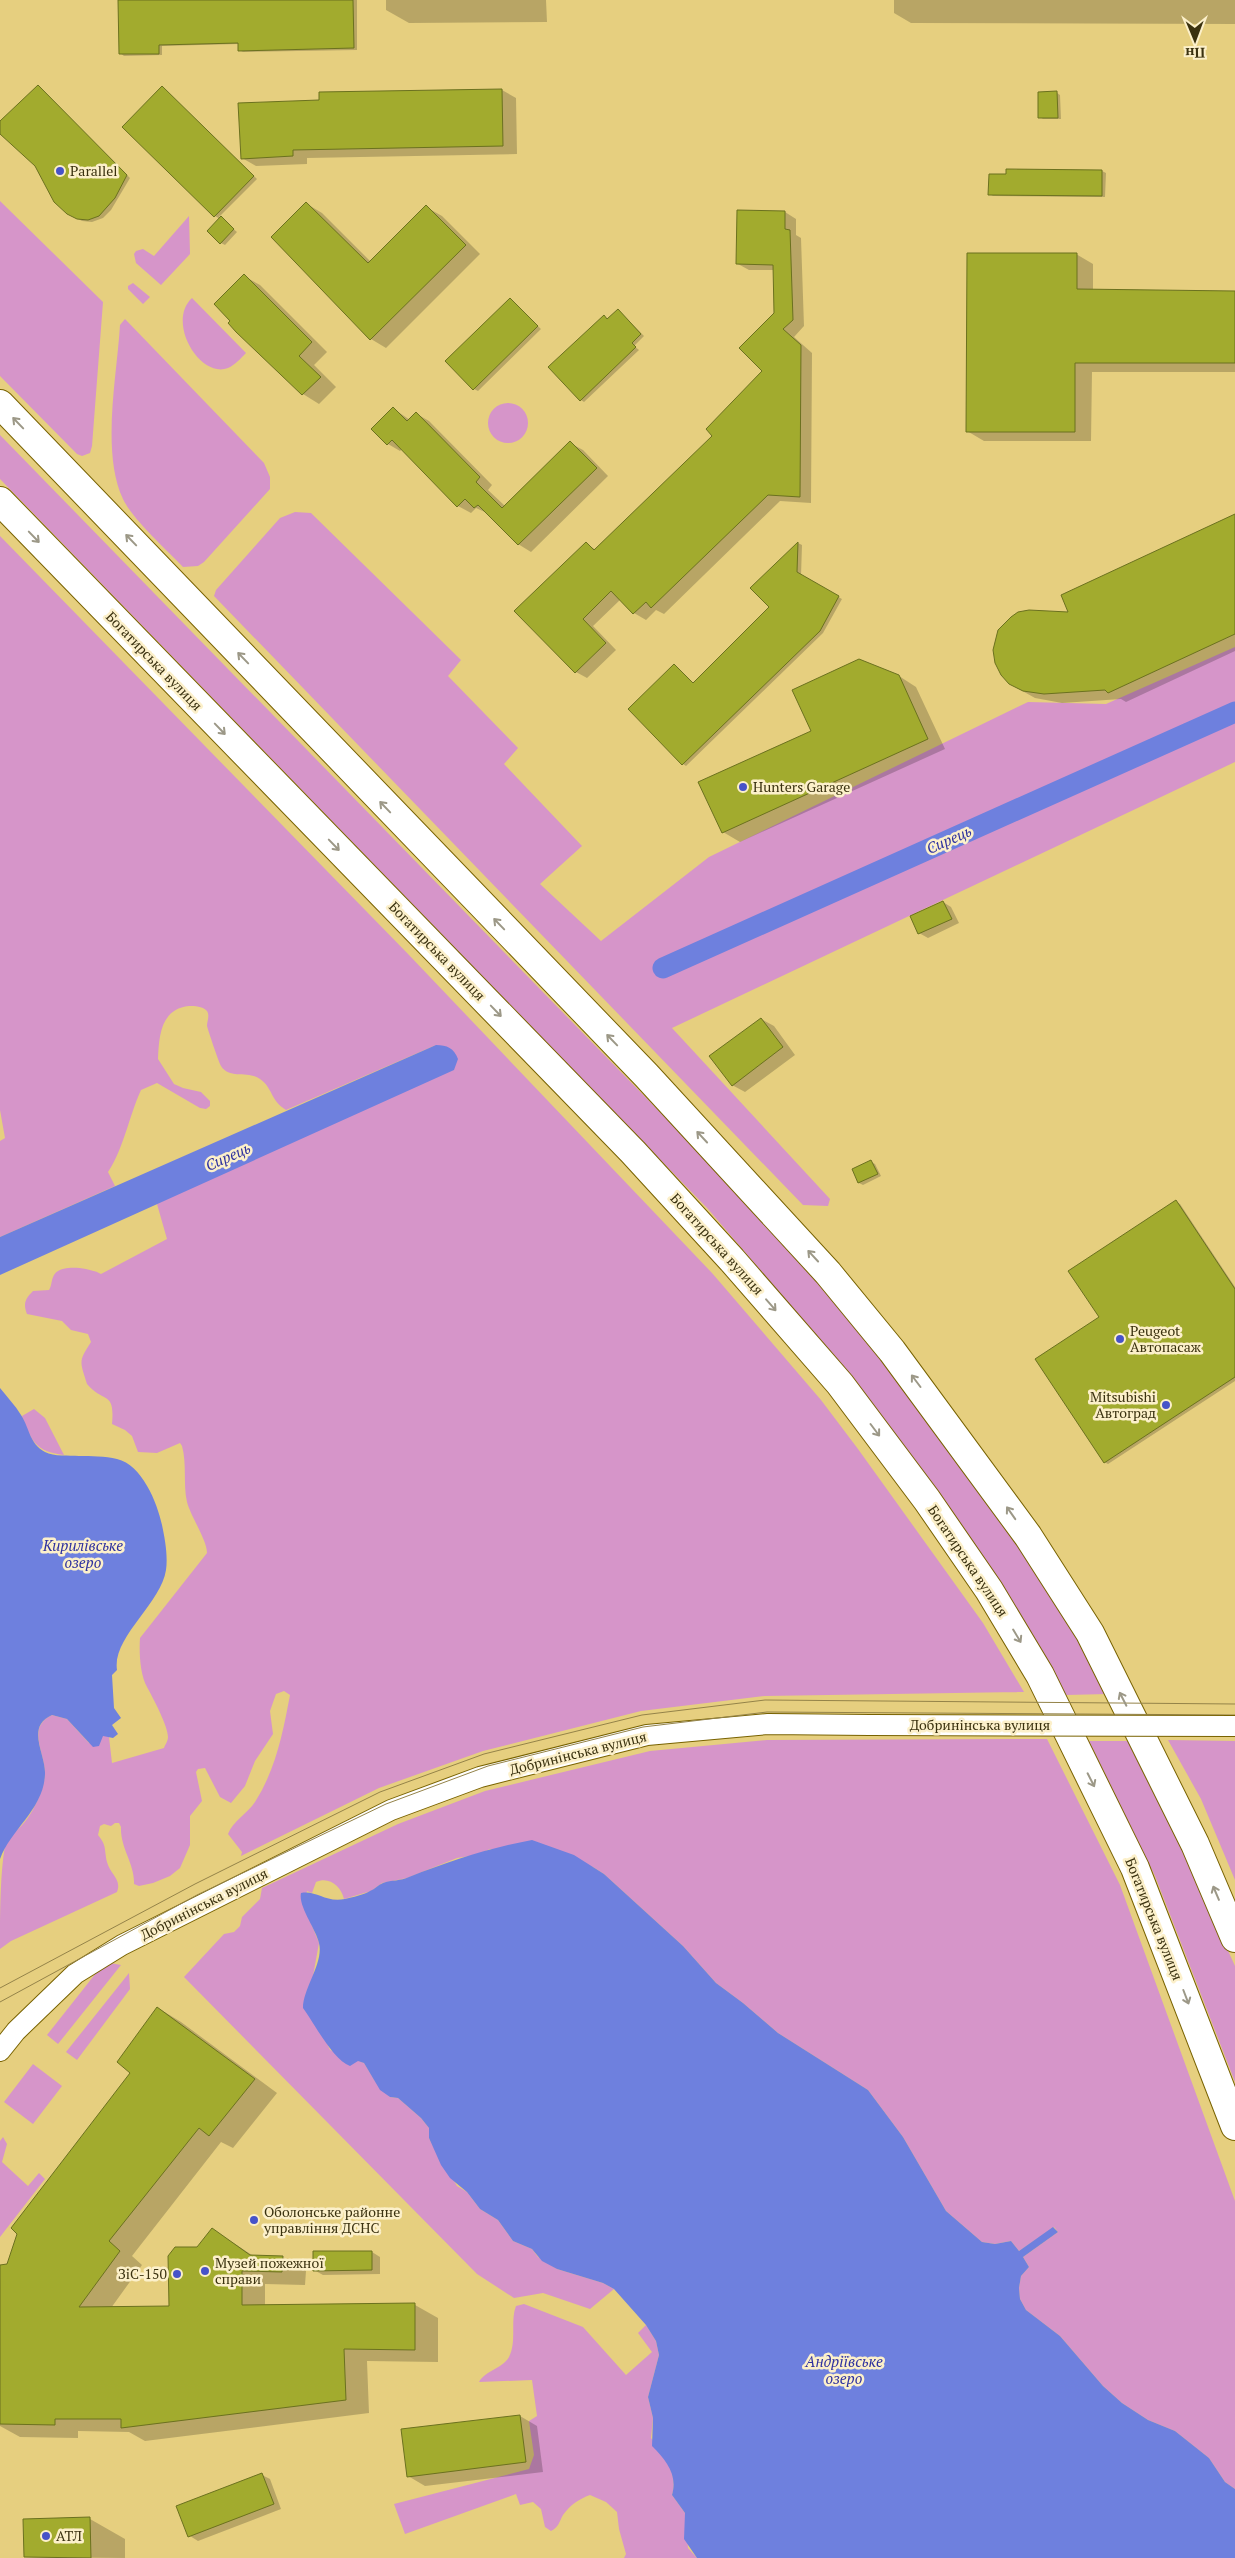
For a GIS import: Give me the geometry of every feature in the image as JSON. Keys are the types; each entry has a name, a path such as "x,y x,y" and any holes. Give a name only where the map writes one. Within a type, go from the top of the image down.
{"main road":[{"path":"0,404 646,1075 828,1273 892,1351 1017,1520 1090,1633 1194,1844 1235,1938"},
{"name":"Богатирська вулиця","path":"0,502 633,1152 732,1260 840,1384 927,1500 989,1590 1040,1675 1135,1868 1235,2126"}],"street":[{"name":"Добринінська вулиця","path":"0,2051 16,2031 75,1974 122,1945 391,1810 480,1777 647,1735 768,1724 1235,1726"}],"shaded area":[{"path":"0,201 103,302 92,446 90,453 82,456 77,454 0,376"},
{"path":"189,216 190,254 161,285 136,263 134,254 136,251 143,249 154,256"},
{"path":"133,283 150,297 143,304 128,289 128,286"},
{"path":"192,298 246,353 231,367 217,369 207,365 197,357 190,346 185,334 183,321 185,308"},
{"path":"125,319 264,463 270,477 270,489 204,562 198,566 183,567 150,534 128,507 116,480 113,459 112,414 120,325"},
{"path":"508,403 522,409 528,423 522,437 508,443 494,437 488,423 494,409"},
{"path":"0,435 772,1227 824,1285 874,1345 998,1515 1055,1603 1108,1694 1066,1695 999,1583 849,1374 708,1209 0,479"},
{"path":"295,512 311,513 461,660 448,676 518,748 504,764 582,846 540,884 601,941 709,857 1028,702 1106,704 1235,647 1235,762 672,1028 830,1199 828,1206 803,1205 214,596 216,590 280,518"},
{"path":"0,536 409,955 712,1273 821,1400 858,1449 983,1623 1024,1692 765,1696 641,1711 483,1751 379,1788 241,1856 242,1852 228,1834 233,1825 255,1802 268,1777 281,1736 290,1695 284,1691 276,1694 270,1711 273,1734 255,1761 245,1786 231,1803 220,1797 205,1768 198,1769 196,1772 202,1801 190,1816 190,1845 180,1868 170,1876 153,1883 139,1886 134,1884 134,1877 119,1823 111,1826 104,1824 100,1826 98,1835 104,1845 108,1866 117,1880 117,1892 11,1941 0,1949 1,1883 5,1846 33,1809 45,1779 38,1733 40,1726 44,1720 52,1715 67,1719 89,1743 103,1735 109,1737 112,1763 164,1748 168,1738 167,1732 141,1670 140,1638 207,1553 187,1502 184,1460 180,1443 157,1453 138,1452 132,1436 125,1430 112,1424 112,1406 110,1402 87,1384 82,1358 91,1342 88,1334 71,1330 62,1321 27,1314 25,1304 27,1299 33,1291 49,1290 54,1275 58,1271 76,1268 101,1274 167,1239 157,1204 436,1045 286,1110 277,1102 260,1079 250,1075 229,1073 221,1066 207,1026 207,1011 196,1006 180,1008 172,1012 163,1025 159,1041 158,1059 174,1084 201,1092 210,1101 210,1106 206,1109 200,1108 157,1083 141,1090 114,1163 108,1172 115,1186 0,1237 0,1141 5,1138 0,1110"},
{"path":"34,1409 45,1418 64,1455 41,1448 32,1439 22,1416"},
{"path":"1047,1739 1120,1885 1235,2201 1235,2489 1225,2482 1209,2458 1175,2431 1148,2420 1122,2403 1103,2386 1060,2336 1026,2310 1020,2299 1019,2288 1021,2276 1029,2267 1023,2257 1058,2232 1054,2227 1019,2251 1011,2241 995,2244 982,2242 946,2211 903,2137 868,2090 778,2033 716,1983 683,1946 604,1874 593,1867 490,1849 476,1855 457,1858 407,1878 382,1883 371,1891 344,1899 334,1883 321,1880 316,1882 312,1893 307,1891 304,1906 319,1943 313,1976 325,2039 330,2050 364,2063 375,2081 390,2097 398,2098 421,2118 429,2128 429,2138 434,2148 457,2186 467,2192 480,2209 498,2220 513,2241 532,2249 538,2257 557,2269 603,2283 614,2289 590,2309 543,2293 514,2298 477,2274 184,1977 224,1934 234,1932 240,1926 242,1917 260,1899 262,1888 398,1824 485,1791 650,1751 767,1740"},
{"path":"1168,1740 1235,1741 1235,1880 1201,1799"},
{"path":"1089,1741 1133,1741 1235,1966 1235,2082 1155,1876"},
{"path":"110,1963 121,1965 58,2044 47,2035 100,1968"},
{"path":"129,1973 130,1989 77,2060 66,2052"},
{"path":"33,2064 62,2086 33,2124 4,2102"},
{"path":"3,2137 7,2144 2,2162 28,2186 39,2173 45,2179 0,2237 0,2141"},
{"path":"524,2304 583,2327 626,2375 652,2352 638,2333 646,2325 656,2341 659,2355 648,2397 653,2418 651,2438 672,2472 674,2487 672,2495 685,2513 688,2548 697,2558 624,2558 626,2554 619,2529 617,2512 606,2502 590,2495 572,2505 563,2515 557,2526 551,2531 545,2527 541,2509 533,2502 520,2505 516,2494 405,2534 394,2504 529,2469 534,2455 529,2421 537,2416 532,2380 479,2382 509,2357 513,2344 514,2312 516,2306"}],"water":[{"path":"436,1045 447,1047 454,1052 458,1059 454,1070 0,1275 0,1237"},
{"name":"Кирилівське озеро","path":"0,1388 14,1404 36,1444 45,1452 57,1455 98,1456 117,1459 126,1463 141,1476 160,1516 167,1559 162,1583 122,1645 117,1658 117,1670 112,1675 114,1708 121,1718 112,1725 118,1734 113,1738 103,1736 99,1746 93,1747 67,1719 52,1715 44,1720 38,1734 45,1774 43,1786 39,1798 5,1848 0,1859"},
{"name":"Андріївське озеро","path":"532,1840 574,1855 604,1874 683,1946 716,1983 778,2033 868,2090 903,2137 946,2211 982,2242 995,2244 1011,2241 1019,2251 1053,2227 1058,2232 1023,2257 1029,2267 1021,2276 1020,2299 1026,2310 1060,2336 1103,2386 1122,2403 1148,2420 1175,2431 1209,2458 1225,2482 1235,2489 1235,2558 697,2558 684,2539 685,2513 672,2495 673,2481 670,2468 652,2446 653,2418 648,2397 659,2355 656,2341 646,2325 614,2289 603,2283 557,2269 542,2261 532,2249 513,2241 498,2220 480,2209 467,2192 450,2178 441,2165 429,2138 429,2128 421,2118 398,2098 390,2097 380,2090 364,2063 358,2061 350,2066 337,2057 303,2008 306,1992 319,1959 320,1951 317,1937 302,1904 301,1893 312,1893 338,1900 345,1899 358,1896 383,1883 406,1878 500,1847"}],"building":[{"path":"118,0 353,0 354,48 238,51 238,43 159,45 159,54 119,54"},
{"path":"38,85 127,175 115,198 99,216 88,220 77,219 67,214 54,202 35,166 0,134 0,121"},
{"path":"162,86 254,176 214,217 122,127"},
{"path":"502,89 503,146 293,150 293,156 241,159 238,103 319,100 319,92"},
{"path":"1057,91 1058,118 1038,118 1038,92"},
{"path":"1006,169 1102,170 1102,196 988,195 989,174 1006,174"},
{"path":"306,202 368,263 426,205 466,245 370,340 271,237"},
{"path":"737,210 785,211 785,229 790,230 793,320 783,329 801,345 800,497 768,495 651,608 646,602 633,614 611,591 583,619 606,643 575,673 514,611 586,542 594,550 712,436 706,429 762,371 739,348 774,313 773,265 736,264"},
{"path":"221,216 234,229 220,244 207,231"},
{"path":"967,253 1077,253 1077,289 1235,291 1235,363 1075,363 1075,432 966,432"},
{"path":"244,274 312,342 299,356 321,377 302,395 236,332 228,323 230,321 214,304"},
{"path":"510,298 538,326 473,390 445,361"},
{"path":"618,309 641,334 632,343 636,347 580,401 548,367 604,315 607,319"},
{"path":"393,407 407,421 416,412 480,477 476,482 502,508 570,441 597,468 518,545 478,505 474,508 465,499 457,507 392,440 387,445 371,429"},
{"path":"1235,514 1235,634 1108,693 1105,690 1044,694 1023,691 1009,684 1001,675 995,663 993,650 998,630 1018,612 1029,610 1068,612 1061,595"},
{"path":"798,542 797,572 839,596 820,631 682,765 628,709 674,664 693,683 769,607 750,588"},
{"path":"859,659 899,675 928,739 722,833 698,782 811,731 792,690"},
{"path":"943,901 952,919 918,934 910,916"},
{"path":"761,1018 783,1047 732,1086 709,1056"},
{"path":"871,1160 878,1174 858,1183 852,1169"},
{"path":"1176,1200 1235,1289 1235,1377 1104,1463 1035,1359 1099,1317 1068,1271"},
{"path":"157,2007 255,2079 209,2136 199,2128 109,2241 120,2251 79,2307 169,2306 168,2256 175,2247 197,2247 212,2228 250,2255 283,2256 282,2272 242,2271 242,2305 415,2303 415,2350 344,2349 346,2400 121,2428 121,2419 55,2419 55,2425 0,2424 0,2265 7,2264 17,2234 11,2228 130,2073 117,2062"},
{"path":"313,2251 372,2251 372,2270 313,2271"},
{"path":"520,2415 526,2462 407,2477 401,2429"},
{"path":"262,2473 274,2504 188,2537 176,2506"},
{"path":"90,2517 91,2558 24,2557 23,2519"}],"waterway":[{"name":"Сирець","path":"663,968 1235,712"}],"tram line":[{"path":"0,1988 195,1884 380,1792 484,1754 642,1715 765,1700 1235,1704"},
{"path":"0,2002 197,1895 386,1804 488,1766 643,1727 767,1712 1235,1715"}],"place":[{"name":"Parallel","path":"60,171"},
{"name":"Hunters Garage","path":"743,787"},
{"name":"Peugeot Автопасаж","path":"1120,1339"},
{"name":"Mitsubishi Автоград","path":"1166,1405"},
{"name":"Оболонське районне управління ДСНС","path":"254,2220"},
{"name":"Музей пожежної справи","path":"205,2271"},
{"name":"ЗіС-150","path":"177,2274"},
{"name":"АТЛ","path":"46,2536"}]}
